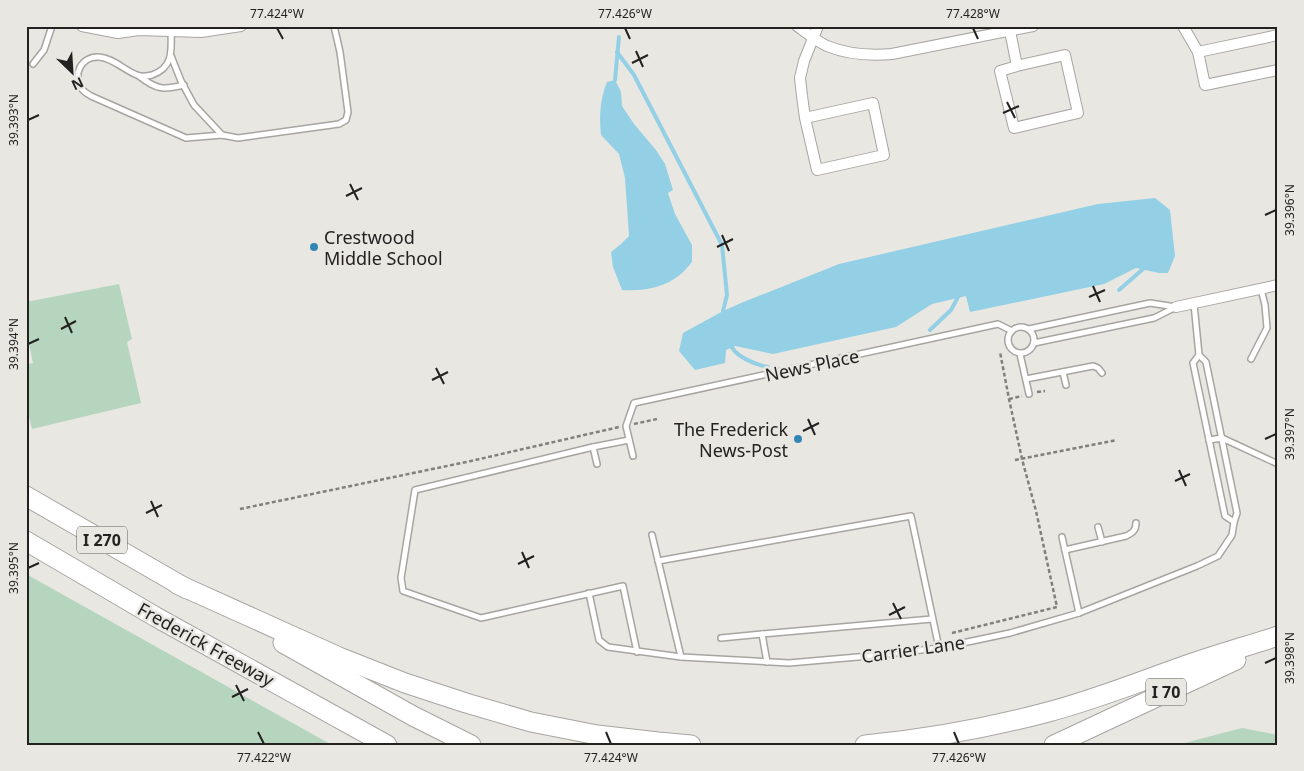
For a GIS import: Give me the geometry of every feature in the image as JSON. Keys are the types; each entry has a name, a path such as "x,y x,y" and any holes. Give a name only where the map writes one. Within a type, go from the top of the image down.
{"highway":[{"name":"I 270","path":"26,496 177,584"},
{"name":"Frederick Freeway","path":"26,541 387,745"},
{"path":"177,584 413,716 471,745"},
{"path":"177,584 339,656 405,683 466,703 531,722 597,735 691,745"},
{"path":"865,745 976,729 1048,712 1278,636"},
{"name":"I 70","path":"1054,745 1278,640"}],"street":[{"path":"82,26 118,33 134,28 201,32 241,26"},
{"path":"797,26 827,46 875,56 1009,29 1033,26"},
{"path":"806,118 873,103 884,155 817,170 806,118 800,78 804,61 818,26"},
{"path":"1183,26 1198,52 1205,85 1278,70"},
{"path":"1009,29 1018,66"},
{"path":"1198,52 1278,35"},
{"path":"1065,55 1078,112 1014,128 1000,70 1018,66 1065,55"},
{"path":"1176,307 1278,285"}],"lane":[{"path":"33,64 44,50 52,26"},
{"path":"184,85 160,88 151,85 108,59 98,57 89,58 81,64 77,73 78,81 83,90 92,96 186,138 222,135 238,138 339,124 346,120 348,112 340,52 334,26"},
{"path":"139,76 159,73 167,65 171,56 171,29"},
{"path":"171,56 194,105 222,135"},
{"path":"1251,359 1266,328 1265,305 1261,289"},
{"path":"1029,330 1150,302 1176,307"},
{"name":"Carrier Lane","path":"589,593 599,640 608,647 681,657 789,663 807,662 939,648 1010,633 1079,613 1218,556 1232,535 1237,513 1206,362 1199,355 1194,304"},
{"path":"1034,343 1154,318 1176,307"},
{"name":"News Place","path":"626,426 634,403 998,324 1012,331"},
{"path":"1023,327 1029,330 1034,338 1031,349 1020,354 1014,352 1010,348 1008,336 1017,328 1023,327"},
{"path":"1020,354 1030,394"},
{"name":"Carrier Lane","path":"1199,355 1193,363 1209,440 1225,516 1234,522"},
{"path":"1026,379 1093,366 1102,373"},
{"path":"1063,372 1066,385"},
{"path":"626,426 633,456"},
{"path":"1209,440 1222,438 1278,464"},
{"path":"629,440 415,490 401,578 403,591 482,618 623,586 637,652"},
{"path":"593,447 597,464"},
{"path":"658,561 911,516 939,648"},
{"path":"1065,550 1126,536 1132,533 1136,528 1136,524"},
{"path":"1098,527 1102,542"},
{"path":"652,535 681,657"},
{"path":"1062,537 1079,613"},
{"path":"721,638 932,619"},
{"path":"762,634 767,662"}],"path":[{"path":"952,633 1056,607 1000,352"},
{"path":"240,509 471,461 657,419"},
{"path":"1015,460 1117,440"}],"green space":[{"path":"119,284 132,339 127,342 141,403 32,429 26,405 26,365 33,363 26,330 26,302"},
{"path":"26,574 332,745 26,745"},
{"path":"1242,728 1278,735 1278,745 1177,745"}],"water":[{"path":"615,80 621,92 622,106 665,164 673,190 668,193 675,214 692,245 692,262 684,271 668,282 649,289 622,290 613,267 611,252 629,236 625,178 619,154 601,135 601,101 607,82"},
{"path":"1155,198 1170,210 1175,256 1168,273 1136,268 1104,284 970,312 966,296 932,304 896,327 773,354 735,346 726,350 725,363 695,370 679,351 683,333 723,311 839,264 1098,204"}],"waterway":[{"path":"615,80 619,37"},
{"path":"617,52 634,75 722,245 727,295 723,315"},
{"path":"1119,290 1143,269"},
{"path":"930,330 951,310 958,297"},
{"path":"730,343 740,356 751,362 768,367"}],"place":[{"name":"Crestwood Middle School","path":"314,247"},
{"name":"The Frederick News-Post","path":"798,439"}]}
